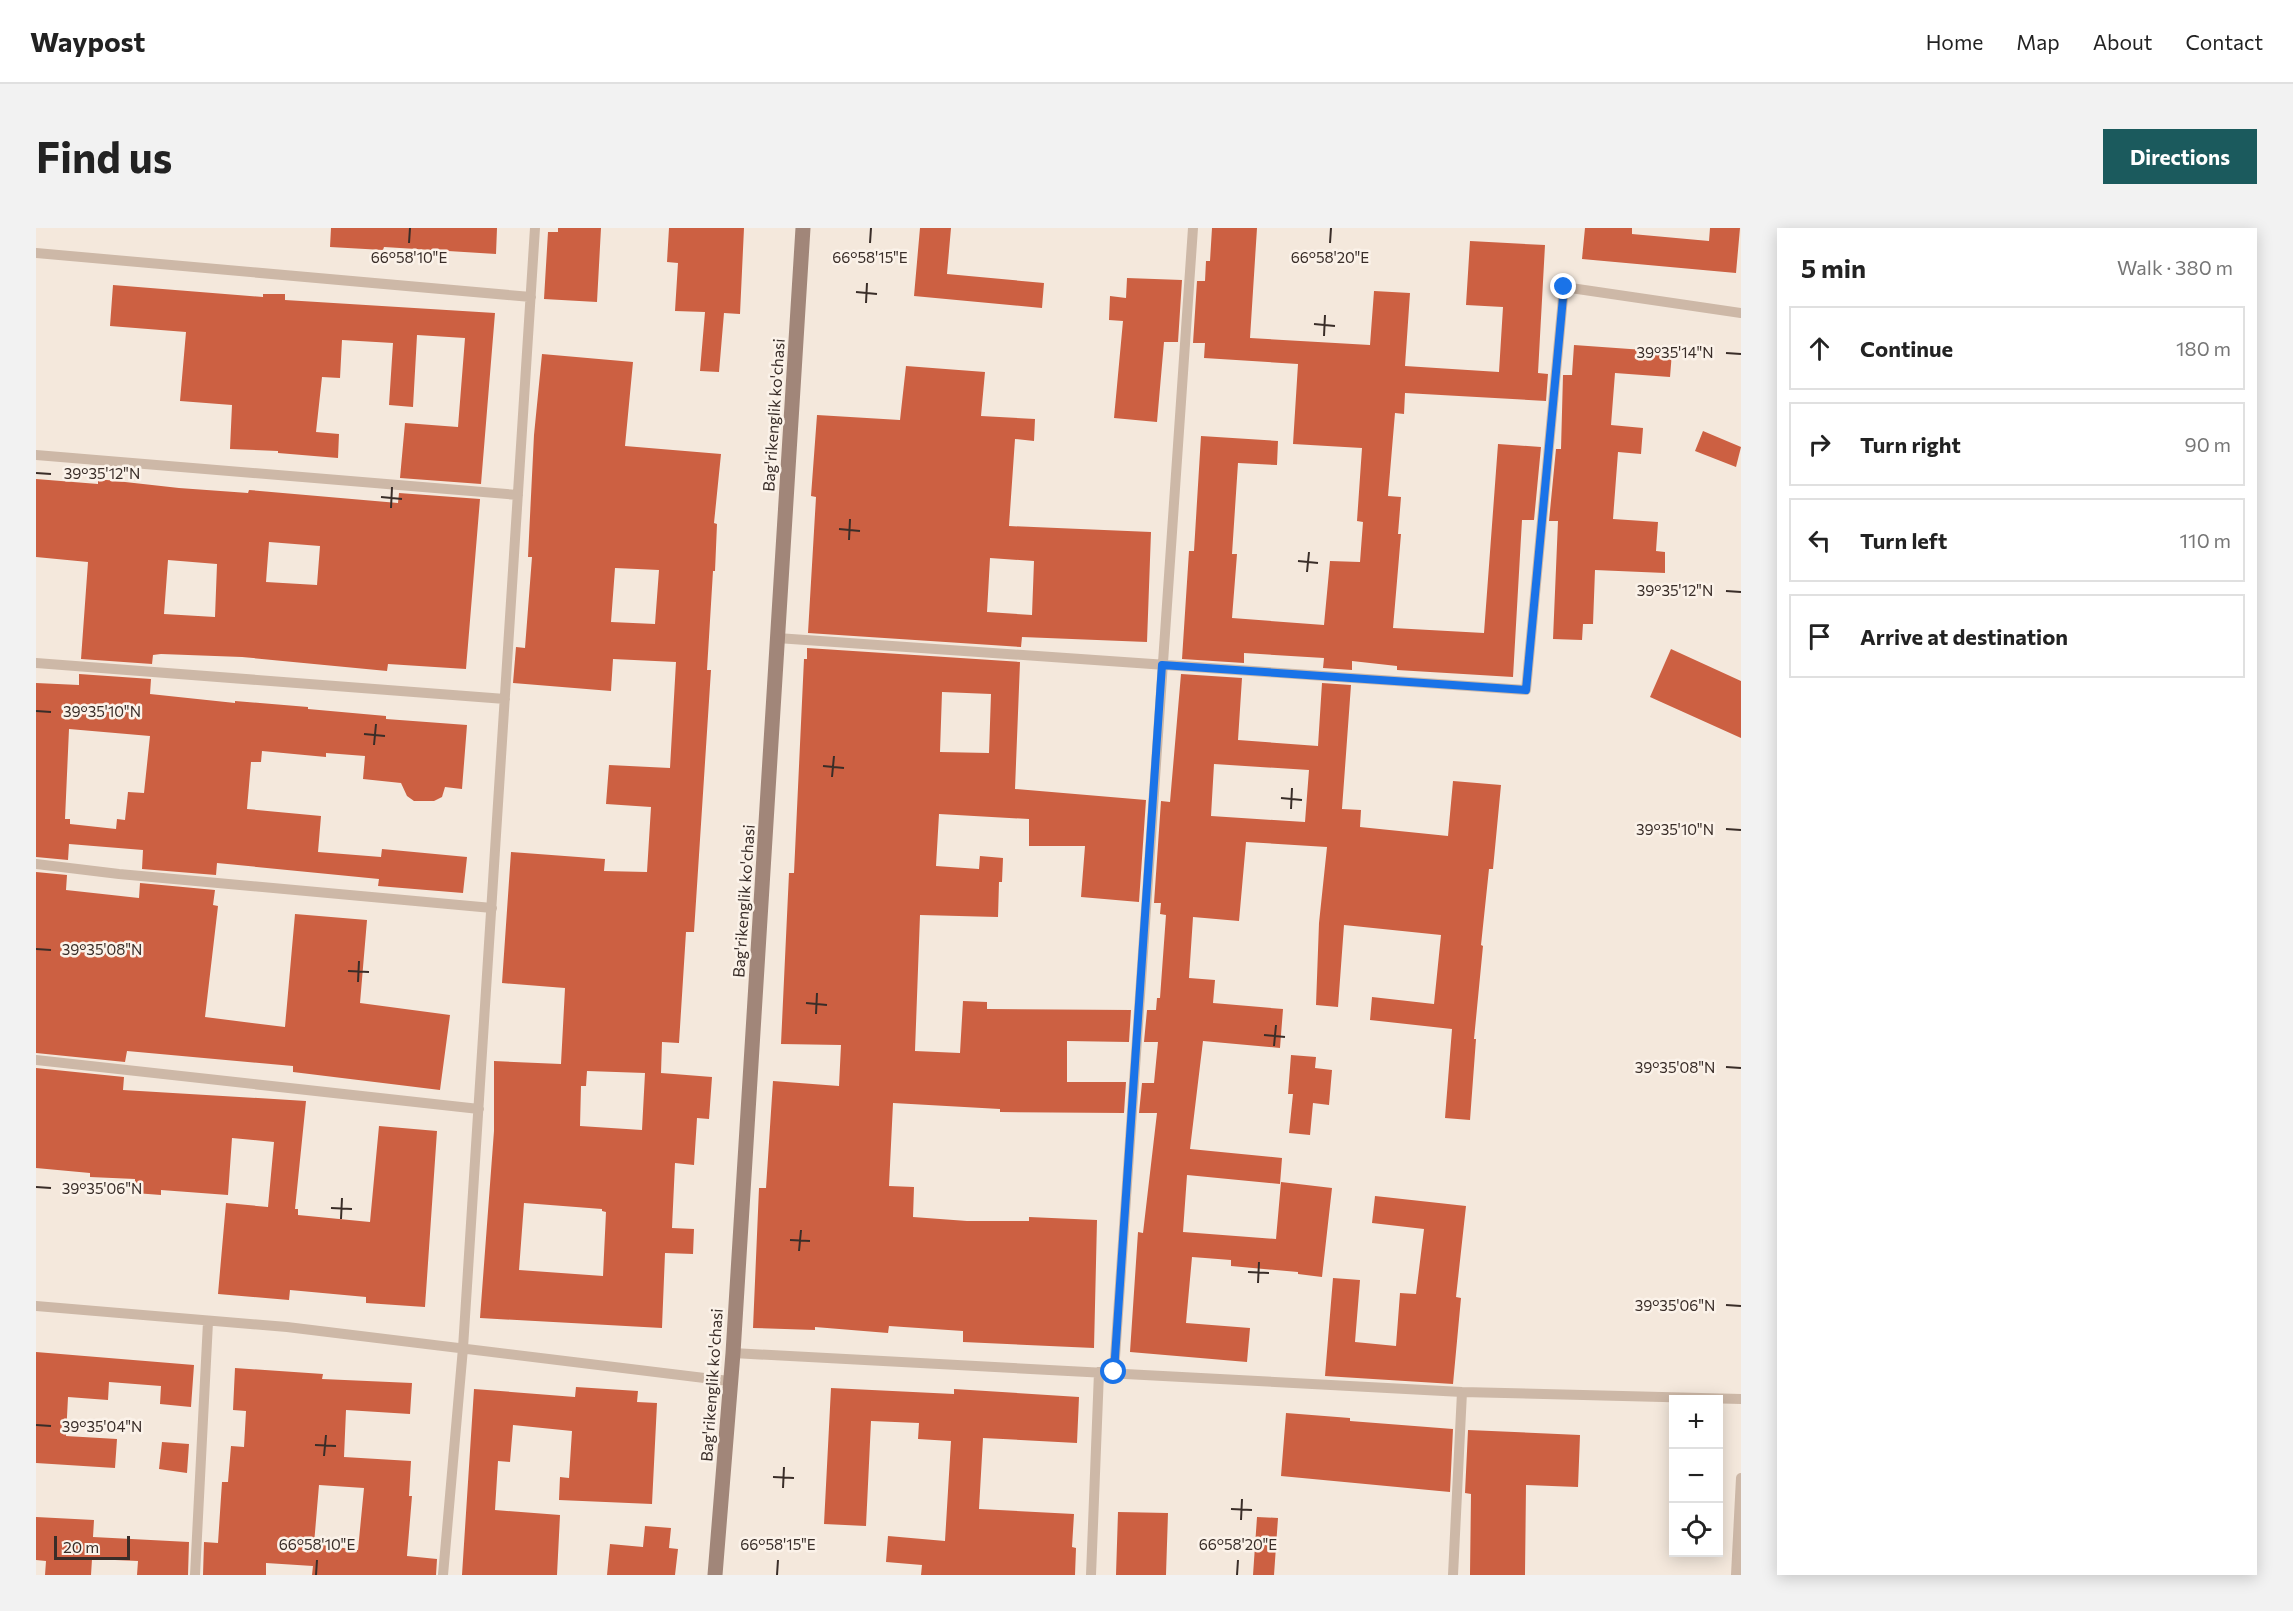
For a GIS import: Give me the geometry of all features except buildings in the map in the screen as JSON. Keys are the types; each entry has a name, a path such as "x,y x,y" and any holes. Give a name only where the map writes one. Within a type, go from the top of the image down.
{"main road":[{"name":"Bag'rikenglik ko'chasi","path":"715,1575 733,1353 803,228"}],"lane":[{"path":"443,1575 463,1348 535,228"},
{"path":"1114,1372 1193,228"},
{"path":"36,253 531,297"},
{"path":"777,638 1526,690 1564,287 1741,314"},
{"path":"36,455 518,495"},
{"path":"36,663 505,699"},
{"path":"36,864 119,874 492,908"},
{"path":"36,1060 478,1108"},
{"path":"36,1306 287,1327 729,1381"},
{"path":"195,1575 208,1322"},
{"path":"733,1353 1462,1392 1741,1399"},
{"path":"1090,1575 1099,1372"},
{"path":"1453,1575 1462,1392"},
{"path":"1736,1575 1741,1478"}],"route":[{"path":"1114,1372 1162,665 1526,690 1564,287"}]}
